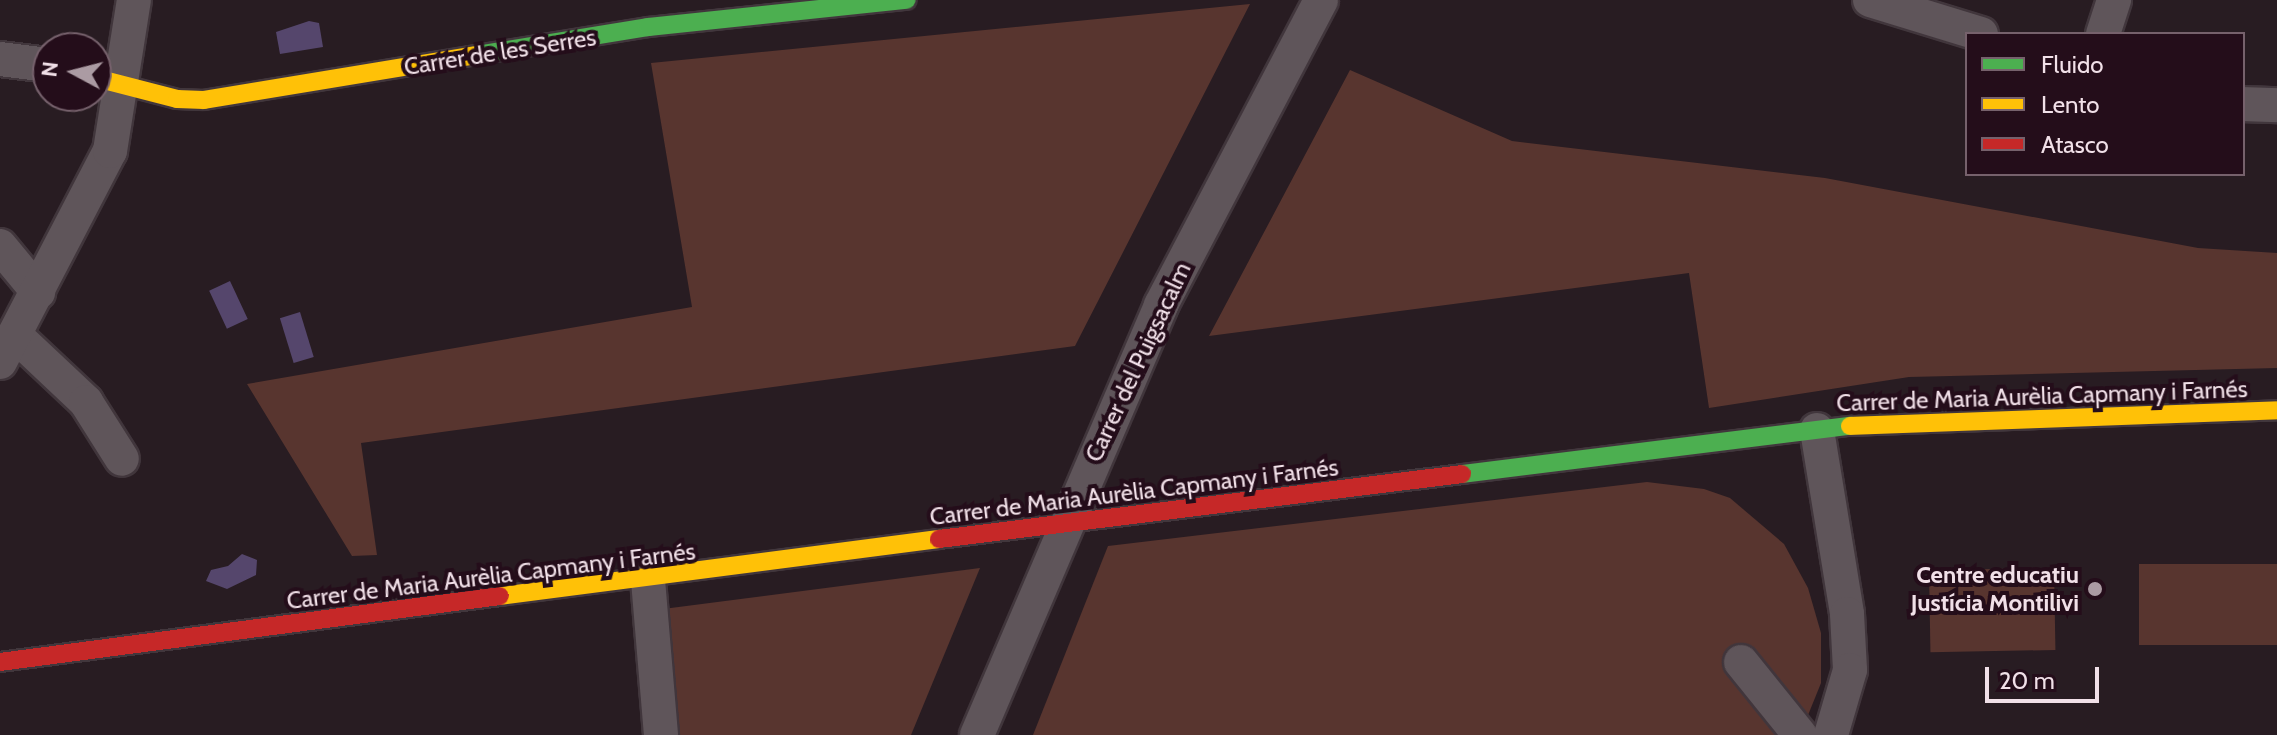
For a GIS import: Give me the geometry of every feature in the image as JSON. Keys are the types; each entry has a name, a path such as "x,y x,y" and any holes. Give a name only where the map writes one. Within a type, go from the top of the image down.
{"street":[{"path":"112,72 134,0"},
{"name":"Carrer de les Serres","path":"112,83 177,99 204,100 695,11 907,0"},
{"name":"Carrer del Puigsacalm","path":"977,735 1161,305 1321,0"},
{"path":"1870,0 1974,32"},
{"path":"2104,32 2114,0"},
{"path":"0,59 32,63"},
{"path":"2245,104 2277,105"},
{"path":"109,112 110,151 8,349 86,402 122,459"},
{"path":"0,246 38,292"},
{"name":"Carrer de Maria Aurèlia Capmany i Farnés","path":"0,662 648,580 1066,522 1817,430 1977,418 2277,410"},
{"path":"1817,430 1847,614 1850,670 1831,735"},
{"path":"648,580 661,735"},
{"path":"1741,662 1800,735"}],"shaded area":[{"path":"1250,4 1075,346 361,443 377,555 352,556 247,384 692,307 651,63"},
{"path":"309,21 319,23 323,47 280,54 276,32"},
{"path":"1350,70 1512,141 1825,178 2198,248 2277,253 2277,368 1909,377 1709,408 1689,273 1209,336"},
{"path":"230,281 248,319 227,329 209,291"},
{"path":"300,312 314,357 294,363 280,318"},
{"path":"1647,482 1704,489 1730,498 1784,544 1808,588 1821,633 1821,683 1800,735 1033,735 1108,546"},
{"path":"242,554 257,560 256,575 227,589 206,581 211,570 228,566"},
{"path":"2139,564 2277,564 2277,645 2139,645"},
{"path":"980,568 911,735 673,735 663,609"},
{"path":"2054,568 2055,650 1930,652 1929,570"}],"traffic: fast":[{"path":"477,55 648,27 907,0"},
{"path":"1462,474 1850,426"}],"traffic: slow":[{"path":"112,82 177,99 204,100 477,55"},
{"path":"1850,426 2277,410"},
{"path":"500,596 939,539"}],"traffic: jam":[{"path":"939,539 1462,474"},
{"path":"0,662 500,596"}],"place":[{"name":"Centre educatiu Justícia Montilivi","path":"2095,589"}]}
